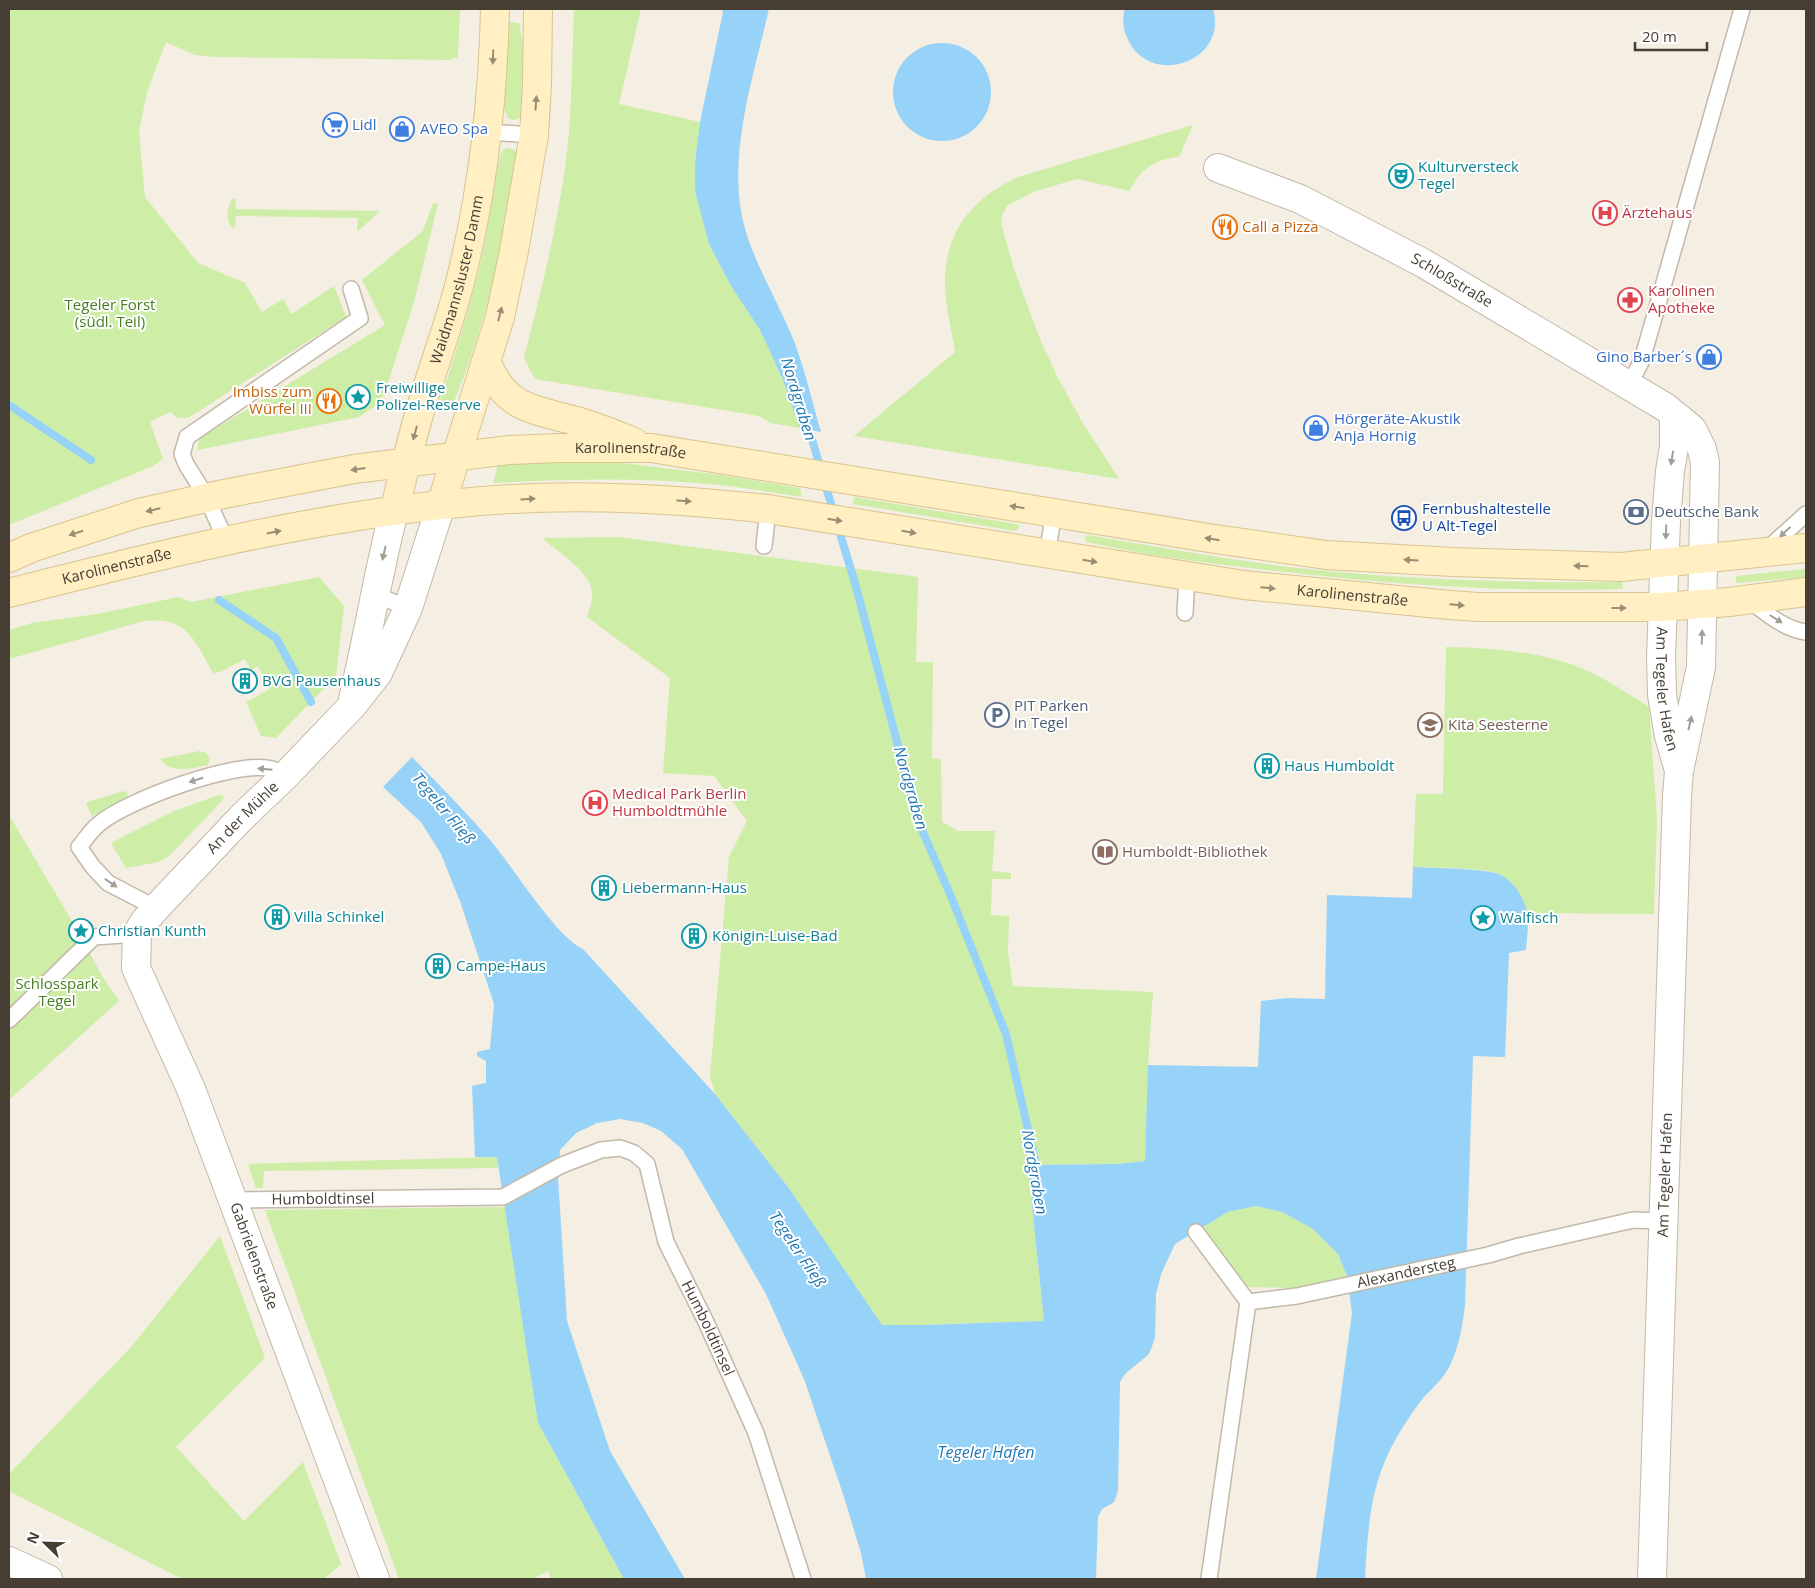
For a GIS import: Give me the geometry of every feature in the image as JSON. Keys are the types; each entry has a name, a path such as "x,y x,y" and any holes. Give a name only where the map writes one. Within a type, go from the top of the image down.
{"main road":[{"name":"Waidmannsluster Damm","path":"394,511 423,400 461,279 488,132 495,9"},
{"path":"441,504 500,317 514,252 534,135 538,9"},
{"path":"486,361 500,388 514,400 525,406 586,424 651,448"},
{"name":"Karolinenstraße","path":"9,558 31,548 123,518 195,500 354,469 510,450 558,448 651,448 1215,539 1326,555 1494,564 1621,567 1806,548"},
{"name":"Karolinenstraße","path":"9,593 221,542 394,511 441,504 598,497 698,502 768,509 1244,586 1478,607 1662,607 1703,605 1806,592"}],"street":[{"name":"Schloßstraße","path":"1218,168 1300,199 1423,263 1629,386 1692,429 1702,449 1705,463 1704,558"},
{"path":"1662,607 1670,471 1674,447 1674,415"},
{"name":"An der Mühle","path":"137,934 156,908 242,818 286,776 352,706 378,674 408,608 441,504"},
{"path":"352,706 368,636 382,557 394,511"},
{"name":"Am Tegeler Hafen","path":"1652,1579 1679,771 1701,666 1704,558"},
{"name":"Am Tegeler Hafen","path":"1662,607 1662,695 1669,736 1679,771"},
{"name":"Gabrielenstraße","path":"137,934 136,968 192,1089 375,1579"},
{"path":"9,1560 48,1579"}],"lane":[{"path":"1629,386 1642,360 1742,9"},
{"path":"488,132 534,135"},
{"path":"221,542 195,500 182,454 187,437 360,318 350,289"},
{"path":"764,546 768,509"},
{"path":"1046,554 1054,513"},
{"path":"1764,551 1806,514"},
{"path":"1185,613 1187,577"},
{"path":"376,595 408,608"},
{"path":"1749,600 1776,620 1797,631 1806,632"},
{"path":"156,908 108,883 93,867 79,847 99,823 134,803 164,790 216,773 253,768 272,769 286,776"},
{"path":"9,1020 94,937 137,934"},
{"name":"Humboldtinsel","path":"233,1200 503,1197 562,1165 601,1150 620,1148 634,1153 647,1164 666,1242 706,1322 756,1433 803,1579"},
{"name":"Alexandersteg","path":"1248,1302 1297,1296 1633,1220 1664,1221"},
{"path":"1196,1232 1248,1302 1209,1579"}],"green space":[{"name":"Tegeler Forst (südl. Teil)","path":"9,9 460,9 458,57 449,60 215,57 195,55 166,42 147,92 139,132 145,197 198,263 245,283 262,312 283,299 292,314 334,286 346,317 188,418 178,418 170,412 150,422 163,459 153,466 9,525"},
{"path":"574,9 641,9 619,104 700,122 695,163 709,244 731,286 760,330 783,380 800,428 770,423 759,416 535,379 524,358 548,260 566,161 571,104"},
{"path":"508,22 519,23 525,54 521,115 520,118 513,120 508,118 504,109"},
{"path":"1193,125 1179,157 1163,160 1143,171 1130,191 1077,179 1033,192 1007,206 1001,217 1015,272 1040,339 1057,376 1081,420 1119,479 854,436 955,352 946,295 945,276 947,258 958,228 977,204 989,194 1018,177"},
{"path":"508,148 515,151 518,157 507,222 484,316 451,409 437,409 461,334 482,257 500,155 503,150"},
{"path":"232,199 235,199 236,209 380,211 357,232 358,218 236,216 235,228 230,224 228,217 228,209"},
{"path":"433,203 438,204 414,302 385,392 379,403 359,417 198,450 198,444 203,436 385,325 362,280 423,231"},
{"path":"525,460 606,461 720,475 800,488 802,497 691,482 578,480 493,483 498,465"},
{"path":"854,497 1016,524 1019,528 1015,531 853,504"},
{"path":"1088,535 1230,559 1316,570 1469,580 1622,582 1623,589 1493,588 1407,584 1320,576 1133,551 1086,542 1085,537"},
{"path":"619,537 918,577 916,662 933,662 932,758 941,760 942,822 958,831 995,831 992,871 1011,873 1011,879 992,879 991,915 1009,916 1008,952 1013,986 1153,992 1148,1065 1145,1161 1117,1164 1028,1165 1044,1321 881,1325 788,1187 715,1094 710,1076 729,857 747,821 714,776 663,773 670,678 587,617 592,595 588,580 577,567 542,538"},
{"path":"1806,569 1806,577 1736,583 1736,576"},
{"path":"319,577 344,606 336,676 276,738 261,736 246,702 270,689 258,666 251,670 245,659 220,672 213,673 195,641 180,627 170,623 159,620 144,621 9,659 9,630 32,623 97,614 179,597 191,602"},
{"path":"1446,647 1505,650 1564,662 1600,677 1649,707 1657,819 1654,914 1527,913 1514,887 1495,872 1473,869 1413,867 1416,794 1443,794"},
{"path":"200,751 206,753 210,759 208,765 189,769 176,769 165,764 160,759"},
{"path":"124,791 128,797 92,816 86,804 90,801"},
{"path":"219,795 224,797 222,801 169,856 159,862 126,868 111,843 174,811"},
{"name":"Schlosspark Tegel","path":"9,815 79,933 102,976 119,1001 9,1100"},
{"path":"497,1157 498,1168 264,1171 263,1188 256,1188 248,1164"},
{"path":"1256,1206 1282,1212 1313,1229 1338,1254 1347,1276 1303,1288 1247,1287 1202,1228 1228,1212"},
{"path":"506,1207 538,1423 624,1579 551,1579 548,1571 533,1579 399,1579 265,1210"},
{"path":"220,1236 265,1358 176,1447 244,1521 303,1462 341,1564 324,1579 182,1579 9,1491 9,1474 132,1346"}],"water":[{"path":"722,9 769,9 743,125 738,173 739,196 742,215 753,252 794,341 821,432 800,428 783,380 760,330 731,286 709,244 695,191 695,163 700,122 723,12"},
{"path":"1125,9 1213,9 1215,28 1209,44 1198,55 1183,63 1167,65 1150,62 1136,52 1126,35 1123,19"},
{"path":"942,43 961,47 977,57 987,73 991,92 987,111 977,127 961,137 942,141 923,137 907,127 897,111 893,92 897,73 907,57 923,47"},
{"name":"Tegeler Hafen","path":"412,757 491,841 547,916 572,942 583,949 715,1094 788,1187 882,1325 1044,1321 1028,1165 1117,1164 1145,1161 1148,1065 1258,1067 1261,1001 1288,998 1325,999 1327,895 1412,898 1413,867 1485,871 1501,875 1510,882 1526,906 1528,926 1526,950 1509,953 1505,1057 1473,1056 1465,1305 1461,1332 1456,1349 1443,1377 1424,1397 1407,1420 1381,1470 1369,1522 1365,1579 1316,1579 1352,1313 1347,1276 1338,1254 1313,1229 1282,1212 1256,1206 1228,1212 1175,1244 1161,1274 1156,1294 1155,1338 1151,1349 1148,1355 1125,1374 1120,1382 1118,1491 1114,1502 1102,1509 1098,1517 1096,1579 866,1579 861,1553 843,1494 804,1379 766,1294 682,1149 661,1131 643,1123 620,1119 597,1123 576,1133 560,1150 558,1177 567,1321 610,1451 685,1579 624,1579 538,1423 497,1157 475,1157 472,1086 486,1083 486,1061 477,1056 477,1052 490,1049 494,1004 461,904 441,854 421,822 383,787"}],"waterway":[{"name":"Tegeler Fließ","path":"9,405 91,460"},
{"name":"Nordgraben","path":"809,429 821,470"},
{"name":"Nordgraben","path":"824,481 834,513"},
{"name":"Nordgraben","path":"838,527 855,583 918,821 950,894 1006,1034 1038,1173"},
{"name":"Tegeler Fließ","path":"219,600 276,638 311,702"}],"place":[{"name":"Lidl","path":"335,125"},
{"name":"AVEO Spa","path":"402,129"},
{"name":"Kulturversteck Tegel","path":"1401,176"},
{"name":"Ärztehaus","path":"1605,213"},
{"name":"Call a Pizza","path":"1225,227"},
{"name":"Karolinen Apotheke","path":"1630,300"},
{"name":"Gino Barber´s","path":"1709,357"},
{"name":"Freiwillige Polizei-Reserve","path":"358,397"},
{"name":"Imbiss zum Würfel III","path":"329,401"},
{"name":"Hörgeräte-Akustik Anja Hornig","path":"1316,428"},
{"name":"Deutsche Bank","path":"1636,512"},
{"name":"Fernbushaltestelle U Alt-Tegel","path":"1404,518"},
{"name":"BVG Pausenhaus","path":"245,681"},
{"name":"PIT Parken in Tegel","path":"997,715"},
{"name":"Kita Seesterne","path":"1430,725"},
{"name":"Haus Humboldt","path":"1267,766"},
{"name":"Medical Park Berlin Humboldtmühle","path":"595,803"},
{"name":"Humboldt-Bibliothek","path":"1105,852"},
{"name":"Liebermann-Haus","path":"604,888"},
{"name":"Villa Schinkel","path":"277,917"},
{"name":"Walfisch","path":"1483,918"},
{"name":"Christian Kunth","path":"81,931"},
{"name":"Königin-Luise-Bad","path":"694,936"},
{"name":"Campe-Haus","path":"438,966"}]}
